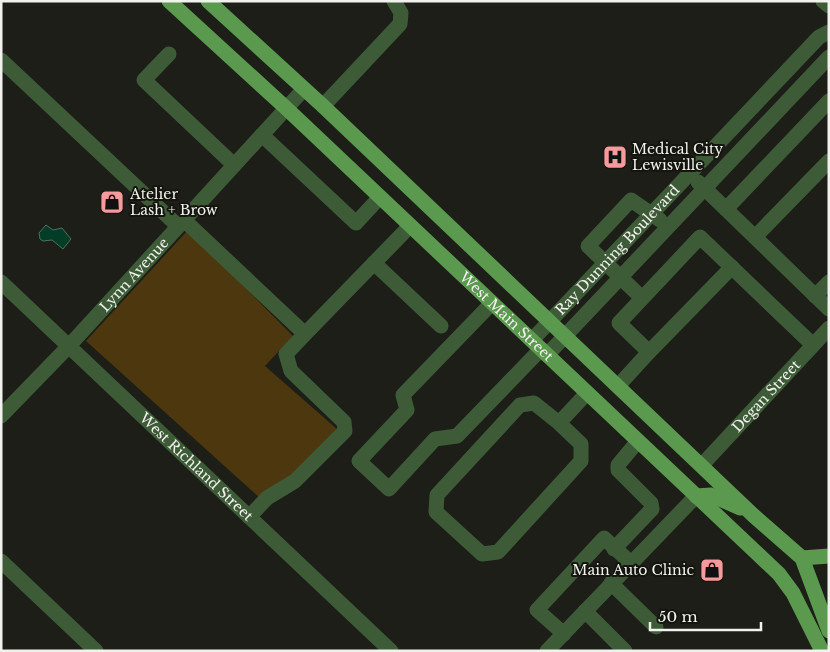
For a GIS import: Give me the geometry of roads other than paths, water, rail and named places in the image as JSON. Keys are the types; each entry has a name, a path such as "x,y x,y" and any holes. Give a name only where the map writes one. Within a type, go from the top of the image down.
{"main road":[{"name":"West Main Street","path":"169,1 286,108 784,580 811,625 822,651"},
{"name":"West Main Street","path":"208,1 323,106 754,516 802,558 829,631"},
{"path":"696,496 711,495 754,516"},
{"path":"802,558 829,556"}],"street":[{"path":"323,106 400,24 401,13 394,1"},
{"path":"823,1 829,6"},
{"name":"Ray Dunning Boulevard","path":"540,348 550,322 819,37 829,32"},
{"path":"169,54 144,80 234,165"},
{"name":"Ray Dunning Boulevard","path":"540,348 565,337 793,94 823,74 829,57"},
{"path":"1,60 305,334"},
{"path":"778,81 793,94"},
{"name":"Lynn Avenue","path":"1,416 68,347 304,89"},
{"path":"726,209 829,101"},
{"path":"731,130 746,145"},
{"path":"262,134 356,223 380,197"},
{"path":"755,237 829,161"},
{"path":"689,175 705,188 829,309"},
{"path":"642,298 588,246 631,200 652,214 668,228"},
{"path":"249,517 267,498 295,481 345,431 344,422 291,371 286,354 410,226"},
{"path":"649,352 619,323 700,237 813,345"},
{"path":"374,263 441,326"},
{"path":"618,386 732,268"},
{"name":"West Richland Street","path":"1,282 391,651"},
{"path":"815,296 829,282"},
{"path":"492,303 403,395 407,410 359,461 389,489 435,439 457,436 540,348"},
{"name":"Degan Street","path":"702,465 829,328"},
{"path":"559,423 587,393"},
{"path":"534,403 559,423 581,444 581,460 498,552 482,554 436,512 437,495 520,406 534,403"},
{"path":"614,549 652,509 651,503 618,470 618,465 638,441"},
{"path":"547,651 696,496"},
{"path":"564,634 537,610 604,538 631,564"},
{"path":"1,561 96,651"},
{"path":"611,584 656,627"},
{"path":"585,611 625,651"}],"place":[{"name":"Medical City Lewisville","path":"615,157"},
{"name":"Atelier Lash + Brow","path":"112,202"},
{"name":"Main Auto Clinic","path":"712,570"}]}
